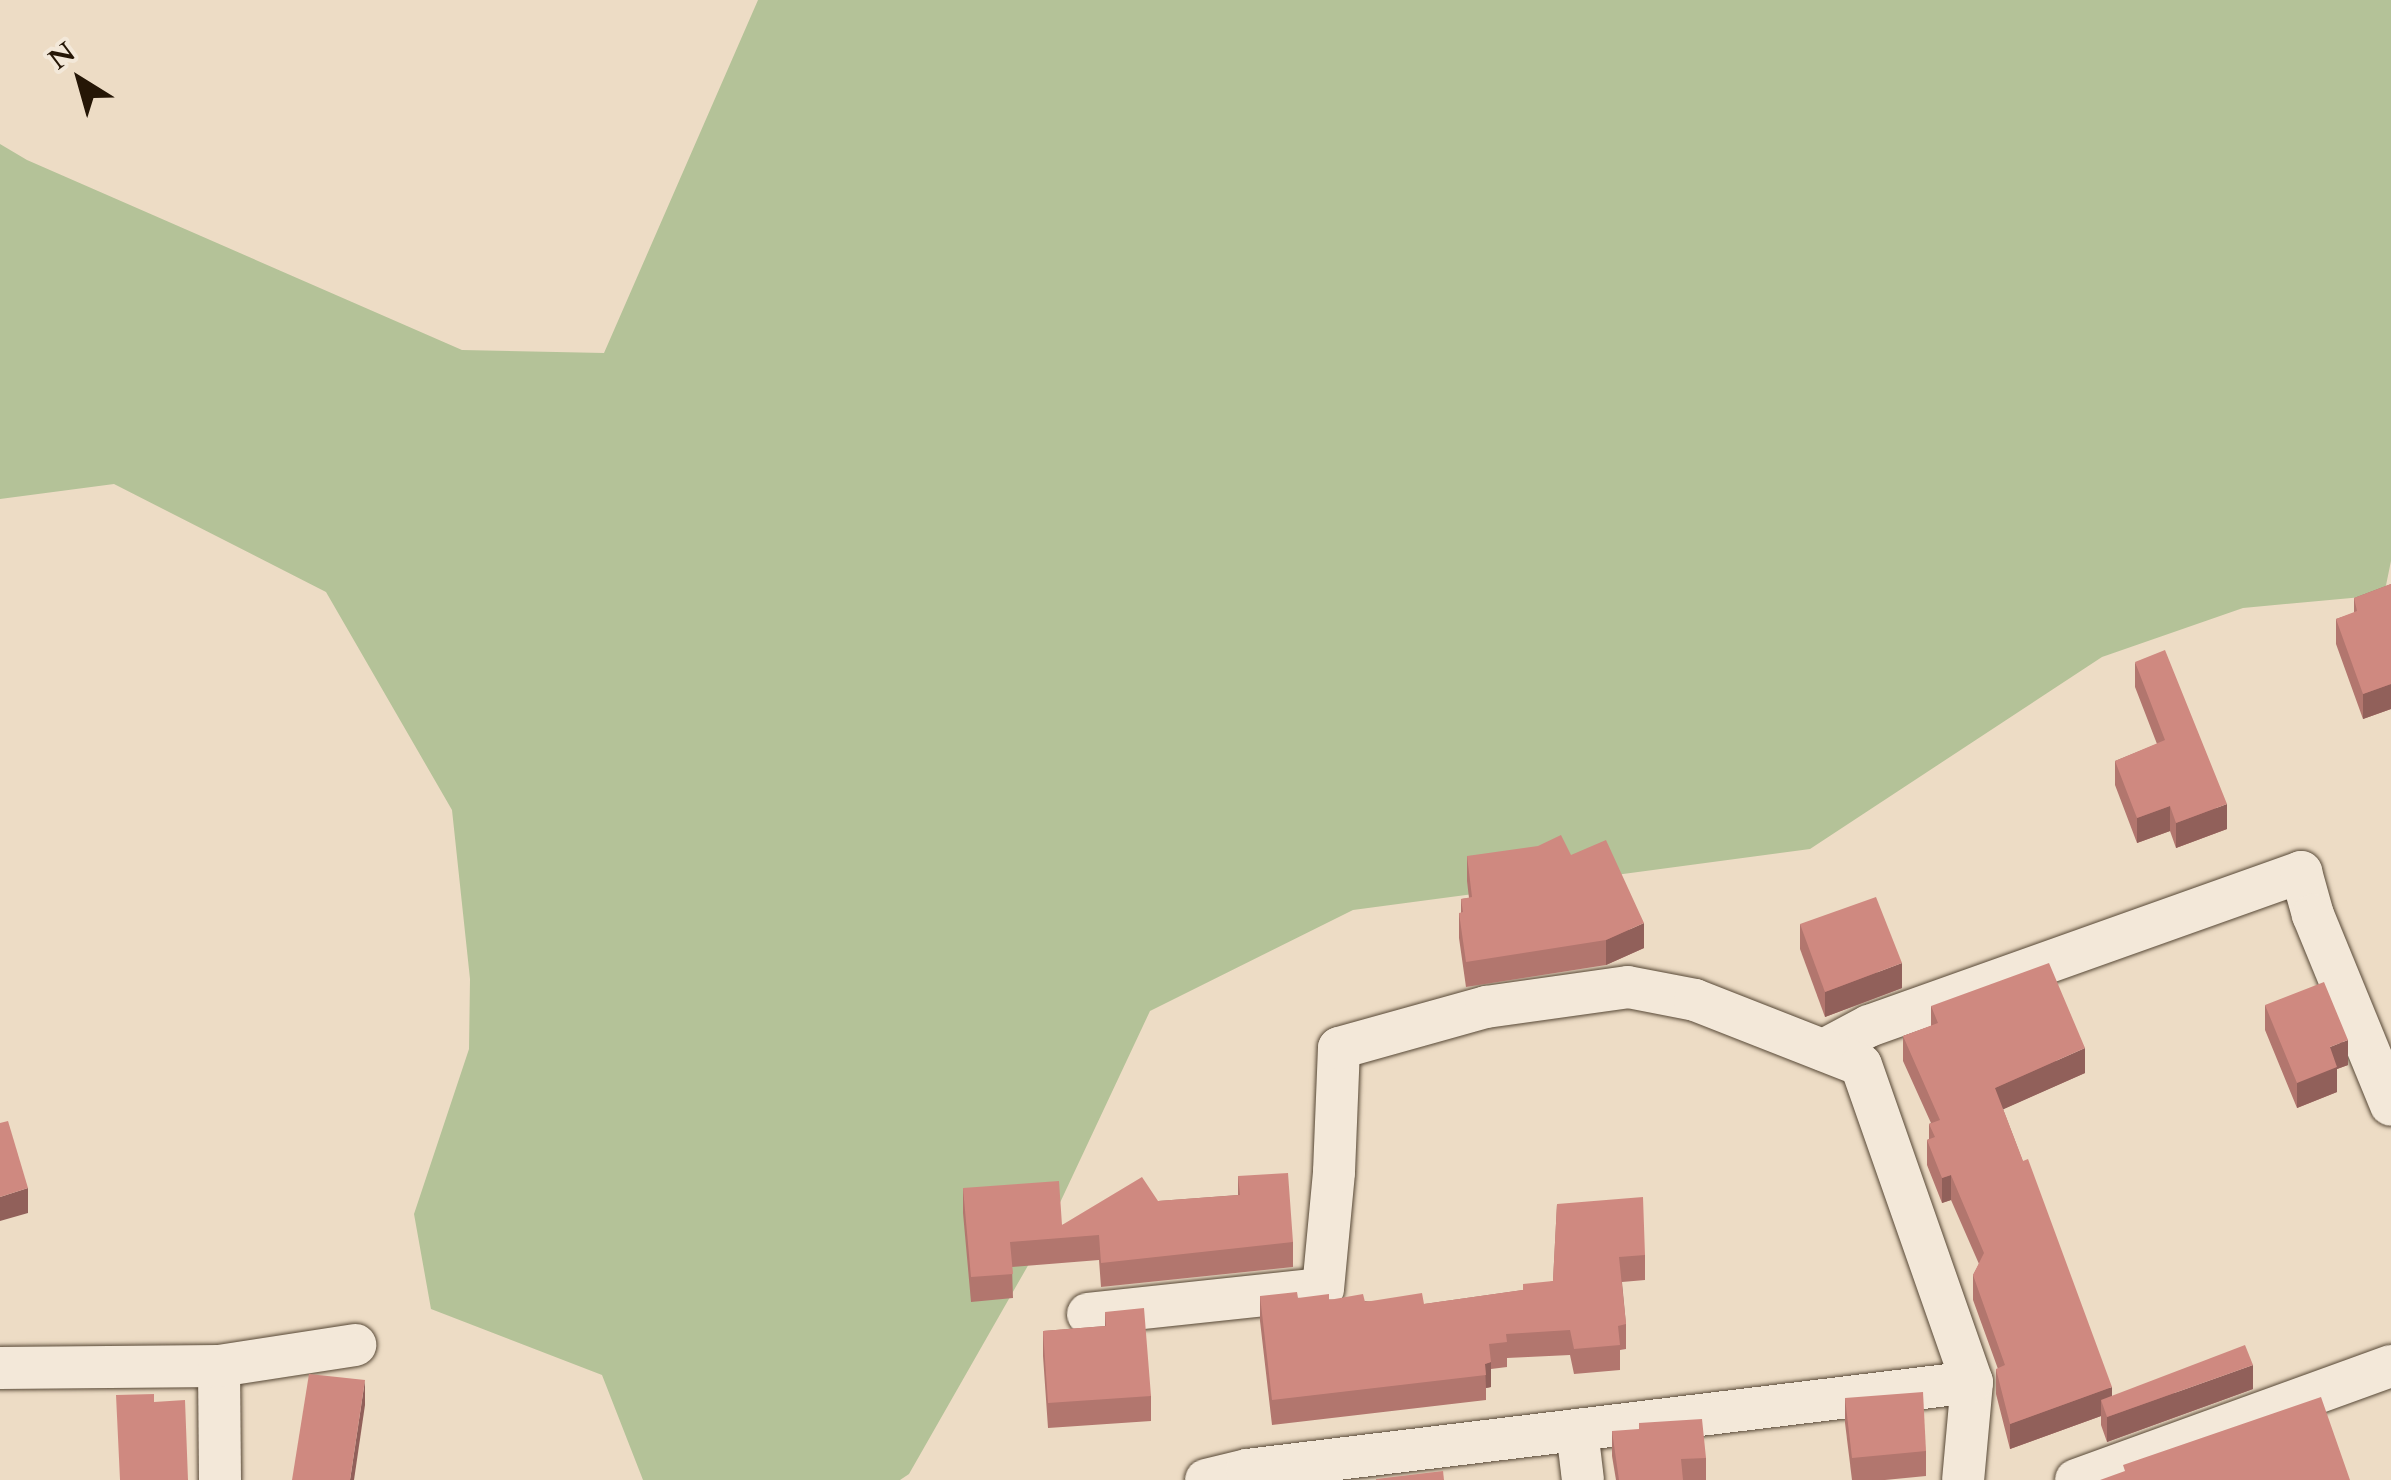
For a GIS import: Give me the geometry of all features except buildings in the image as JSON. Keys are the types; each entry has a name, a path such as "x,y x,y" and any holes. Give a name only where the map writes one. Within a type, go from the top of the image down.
{"street":[{"path":"1824,1050 1868,1026 2301,872 2313,915 2391,1105"},
{"path":"1088,1314 1322,1289 1334,1172 1338,1048 1486,1007 1628,987 1695,1000 1861,1066 1972,1382 1963,1480"},
{"path":"0,1368 219,1366 354,1345"},
{"path":"219,1366 220,1480"},
{"path":"2076,1480 2391,1366"},
{"path":"1206,1480 1246,1470 1972,1382"},
{"path":"1577,1430 1583,1480"}],"green space":[{"path":"758,0 2391,0 2391,561 2384,595 2243,608 2102,657 1810,849 1353,910 1150,1011 1042,1241 909,1474 900,1480 643,1480 602,1375 431,1309 414,1214 469,1049 470,979 452,810 326,592 114,484 0,499 0,144 27,160 462,350 604,353"}]}
